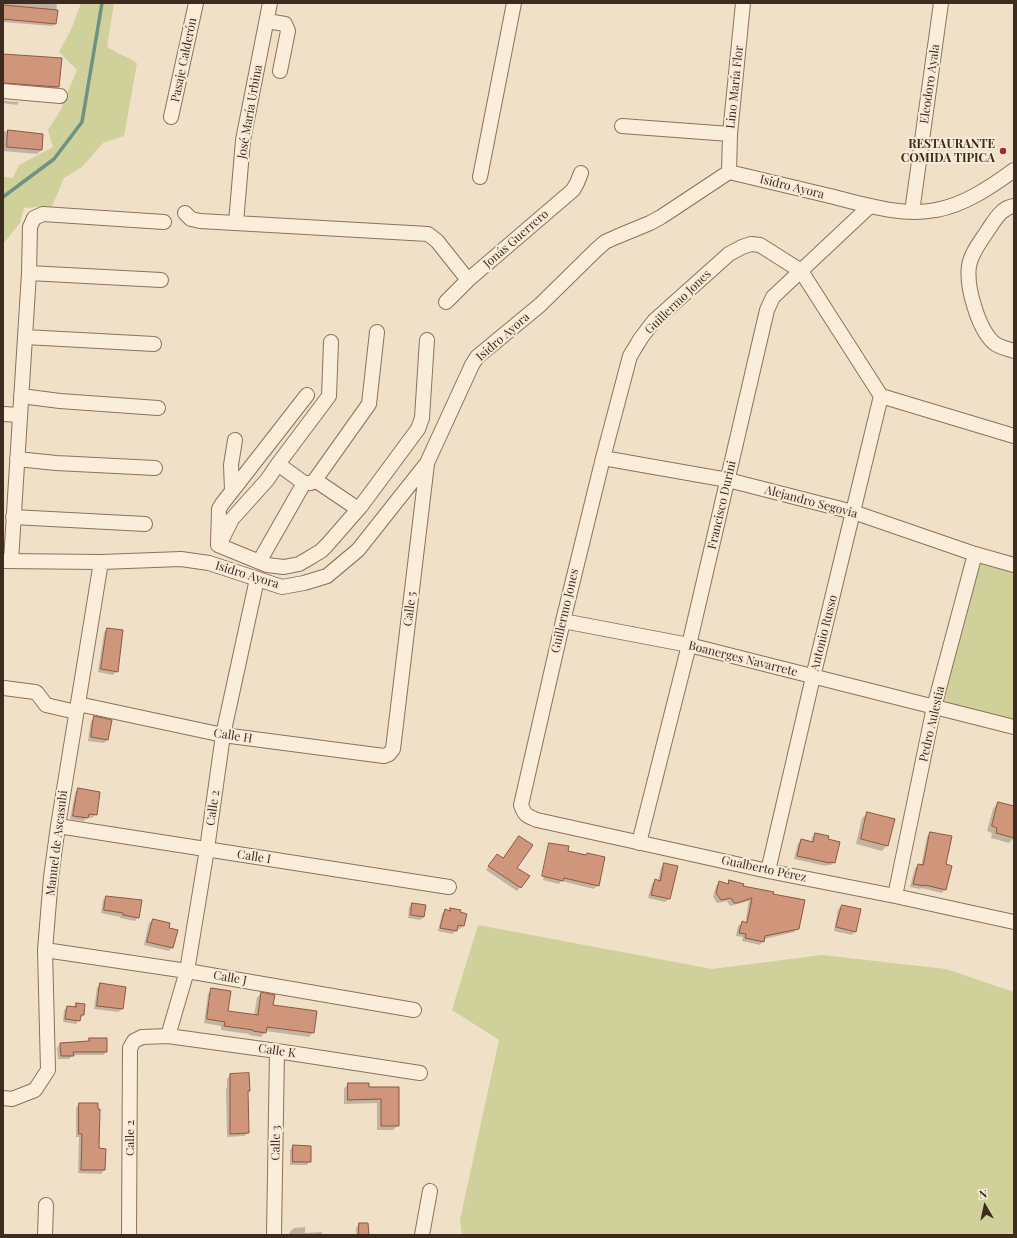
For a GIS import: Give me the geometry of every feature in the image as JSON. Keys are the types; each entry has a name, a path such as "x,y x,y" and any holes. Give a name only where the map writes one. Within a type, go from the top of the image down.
{"street":[{"name":"Pasaje Calderón","path":"172,117 196,3"},
{"name":"José María Urbina","path":"236,223 243,140 270,3"},
{"path":"480,177 514,3"},
{"name":"Lino María Flor","path":"729,172 730,134 743,3"},
{"name":"Eleodoro Ayala","path":"912,212 941,3"},
{"path":"267,21 285,24 288,31 280,71"},
{"path":"3,91 60,96"},
{"path":"622,126 730,134"},
{"name":"Isidro Ayora","path":"7,561 101,562 181,559 209,562 282,587 304,583 327,576 358,550 427,463 477,357 540,306 605,242 661,217 729,172 870,206 912,212 935,210 953,205 987,189 1014,170"},
{"name":"Jonás Guerrero","path":"446,302 468,280 573,190 581,174"},
{"name":"Francisco Durini","path":"639,843 689,644 767,310 773,298 870,206"},
{"path":"1014,206 1009,207 998,215 976,250 970,265 969,282 977,317 985,334 995,344 1014,351"},
{"path":"185,213 191,219 200,221 428,234 437,241 468,280"},
{"path":"7,561 13,517 17,459 29,273 30,227 34,218 43,214 164,222"},
{"name":"Guillermo Jones","path":"521,805 563,621 630,356 641,338 654,322 729,254 751,244 760,245 801,271 881,396"},
{"path":"29,273 161,280"},
{"path":"259,562 309,482 369,404 376,332"},
{"path":"25,337 154,344"},
{"path":"218,545 259,562 276,567 284,567 299,564 327,545 358,509 415,434 420,425 422,418 427,340"},
{"path":"209,562 232,519 267,480 329,396 331,342"},
{"path":"218,545 219,508 307,395"},
{"path":"21,396 60,401 158,408"},
{"path":"881,396 1014,436"},
{"name":"Antonio Russo","path":"768,871 881,396"},
{"path":"3,414 19,415"},
{"path":"232,490 231,465 235,440"},
{"name":"Alejandro Segovia","path":"603,458 728,480 853,512 975,554 1014,565"},
{"path":"17,459 56,463 154,468"},
{"name":"Calle 5","path":"390,754 393,749 427,463"},
{"path":"278,464 358,509"},
{"path":"13,517 145,524"},
{"name":"Pedro Aulestia","path":"895,896 934,707 975,554"},
{"name":"Manuel de Ascasubi","path":"3,1098 12,1099 35,1090 48,1070 45,950 51,877 101,562"},
{"name":"Calle 2","path":"168,1036 187,971 207,849 223,735 257,579"},
{"name":"Boanerges Navarrete","path":"563,621 689,644 813,677 1014,727"},
{"name":"Calle H","path":"4,688 35,692 46,705 77,708 223,735 384,756 390,754"},
{"name":"Gualberto Pérez","path":"521,805 527,816 537,820 768,871 1014,921"},
{"name":"Calle I","path":"58,826 449,888"},
{"name":"Calle J","path":"45,950 187,971 414,1010"},
{"name":"Calle K","path":"134,1041 142,1037 168,1036 420,1073"},
{"name":"Calle 2","path":"129,1235 130,1048 134,1041"},
{"name":"Calle 3","path":"274,1235 277,1051"},
{"path":"422,1235 430,1191"},
{"path":"46,1205 46,1235"}],"green space":[{"path":"81,3 114,3 107,47 137,63 124,136 103,143 82,167 64,178 52,206 24,208 20,223 3,244 3,177 13,178 19,165 53,147 48,130 60,111 77,70 59,52 71,30"},
{"path":"975,554 1014,565 1014,724 934,707"},
{"path":"478,925 712,969 822,955 946,969 1014,992 1014,1235 462,1235 460,1220 499,1040 452,1010"}],"building":[{"path":"3,5 58,10 56,24 3,19"},
{"path":"3,54 62,58 59,87 3,83"},
{"path":"8,130 43,134 42,150 7,147"},
{"path":"107,628 123,630 118,672 101,669"},
{"path":"94,716 112,720 108,740 91,737"},
{"path":"78,788 100,792 97,815 89,814 88,818 73,816"},
{"path":"998,802 1014,806 1014,838 996,833 997,828 992,826"},
{"path":"867,812 895,819 888,846 861,839"},
{"path":"930,832 952,836 946,864 952,866 946,890 913,884 918,864 923,865"},
{"path":"815,833 829,836 828,839 840,842 835,863 797,856 801,839 813,842"},
{"path":"519,836 533,845 517,868 530,876 521,888 488,866 497,854 503,858"},
{"path":"549,843 569,846 568,851 605,857 599,886 564,878 563,881 542,876"},
{"path":"664,863 678,866 670,899 651,895 655,879 660,881"},
{"path":"729,880 744,884 743,886 774,892 773,894 805,900 799,929 765,936 764,942 745,938 746,934 739,933 742,921 747,923 752,898 737,903 734,903 731,898 721,900 716,893 719,881 728,884"},
{"path":"106,896 142,900 139,918 123,915 123,913 104,910"},
{"path":"412,903 426,905 424,917 411,915"},
{"path":"842,905 861,909 856,932 836,927"},
{"path":"450,908 461,910 460,912 467,914 464,926 458,925 457,931 440,928 445,909 450,911"},
{"path":"153,919 170,923 169,928 178,930 173,948 147,942"},
{"path":"100,983 126,987 123,1009 97,1006"},
{"path":"211,988 231,991 228,1011 258,1015 261,992 275,995 273,1005 317,1011 314,1033 267,1027 266,1033 224,1026 225,1022 207,1019"},
{"path":"76,1003 85,1004 84,1015 81,1015 80,1021 65,1019 67,1006 76,1007"},
{"path":"89,1038 107,1038 107,1052 73,1052 74,1056 61,1056 60,1043 89,1041"},
{"path":"249,1073 249,1133 230,1134 230,1074"},
{"path":"348,1083 369,1083 369,1087 399,1087 399,1126 381,1126 381,1099 348,1100"},
{"path":"79,1103 98,1103 98,1109 100,1109 99,1148 106,1149 105,1170 81,1170 82,1134 79,1134"},
{"path":"293,1145 311,1146 311,1162 293,1162"},
{"path":"359,1223 368,1223 369,1235 359,1235"}],"waterway":[{"path":"3,197 54,159 82,122 102,3"}],"place":[{"name":"RESTAURANTE COMIDA TIPICA","path":"1003,151"}]}
